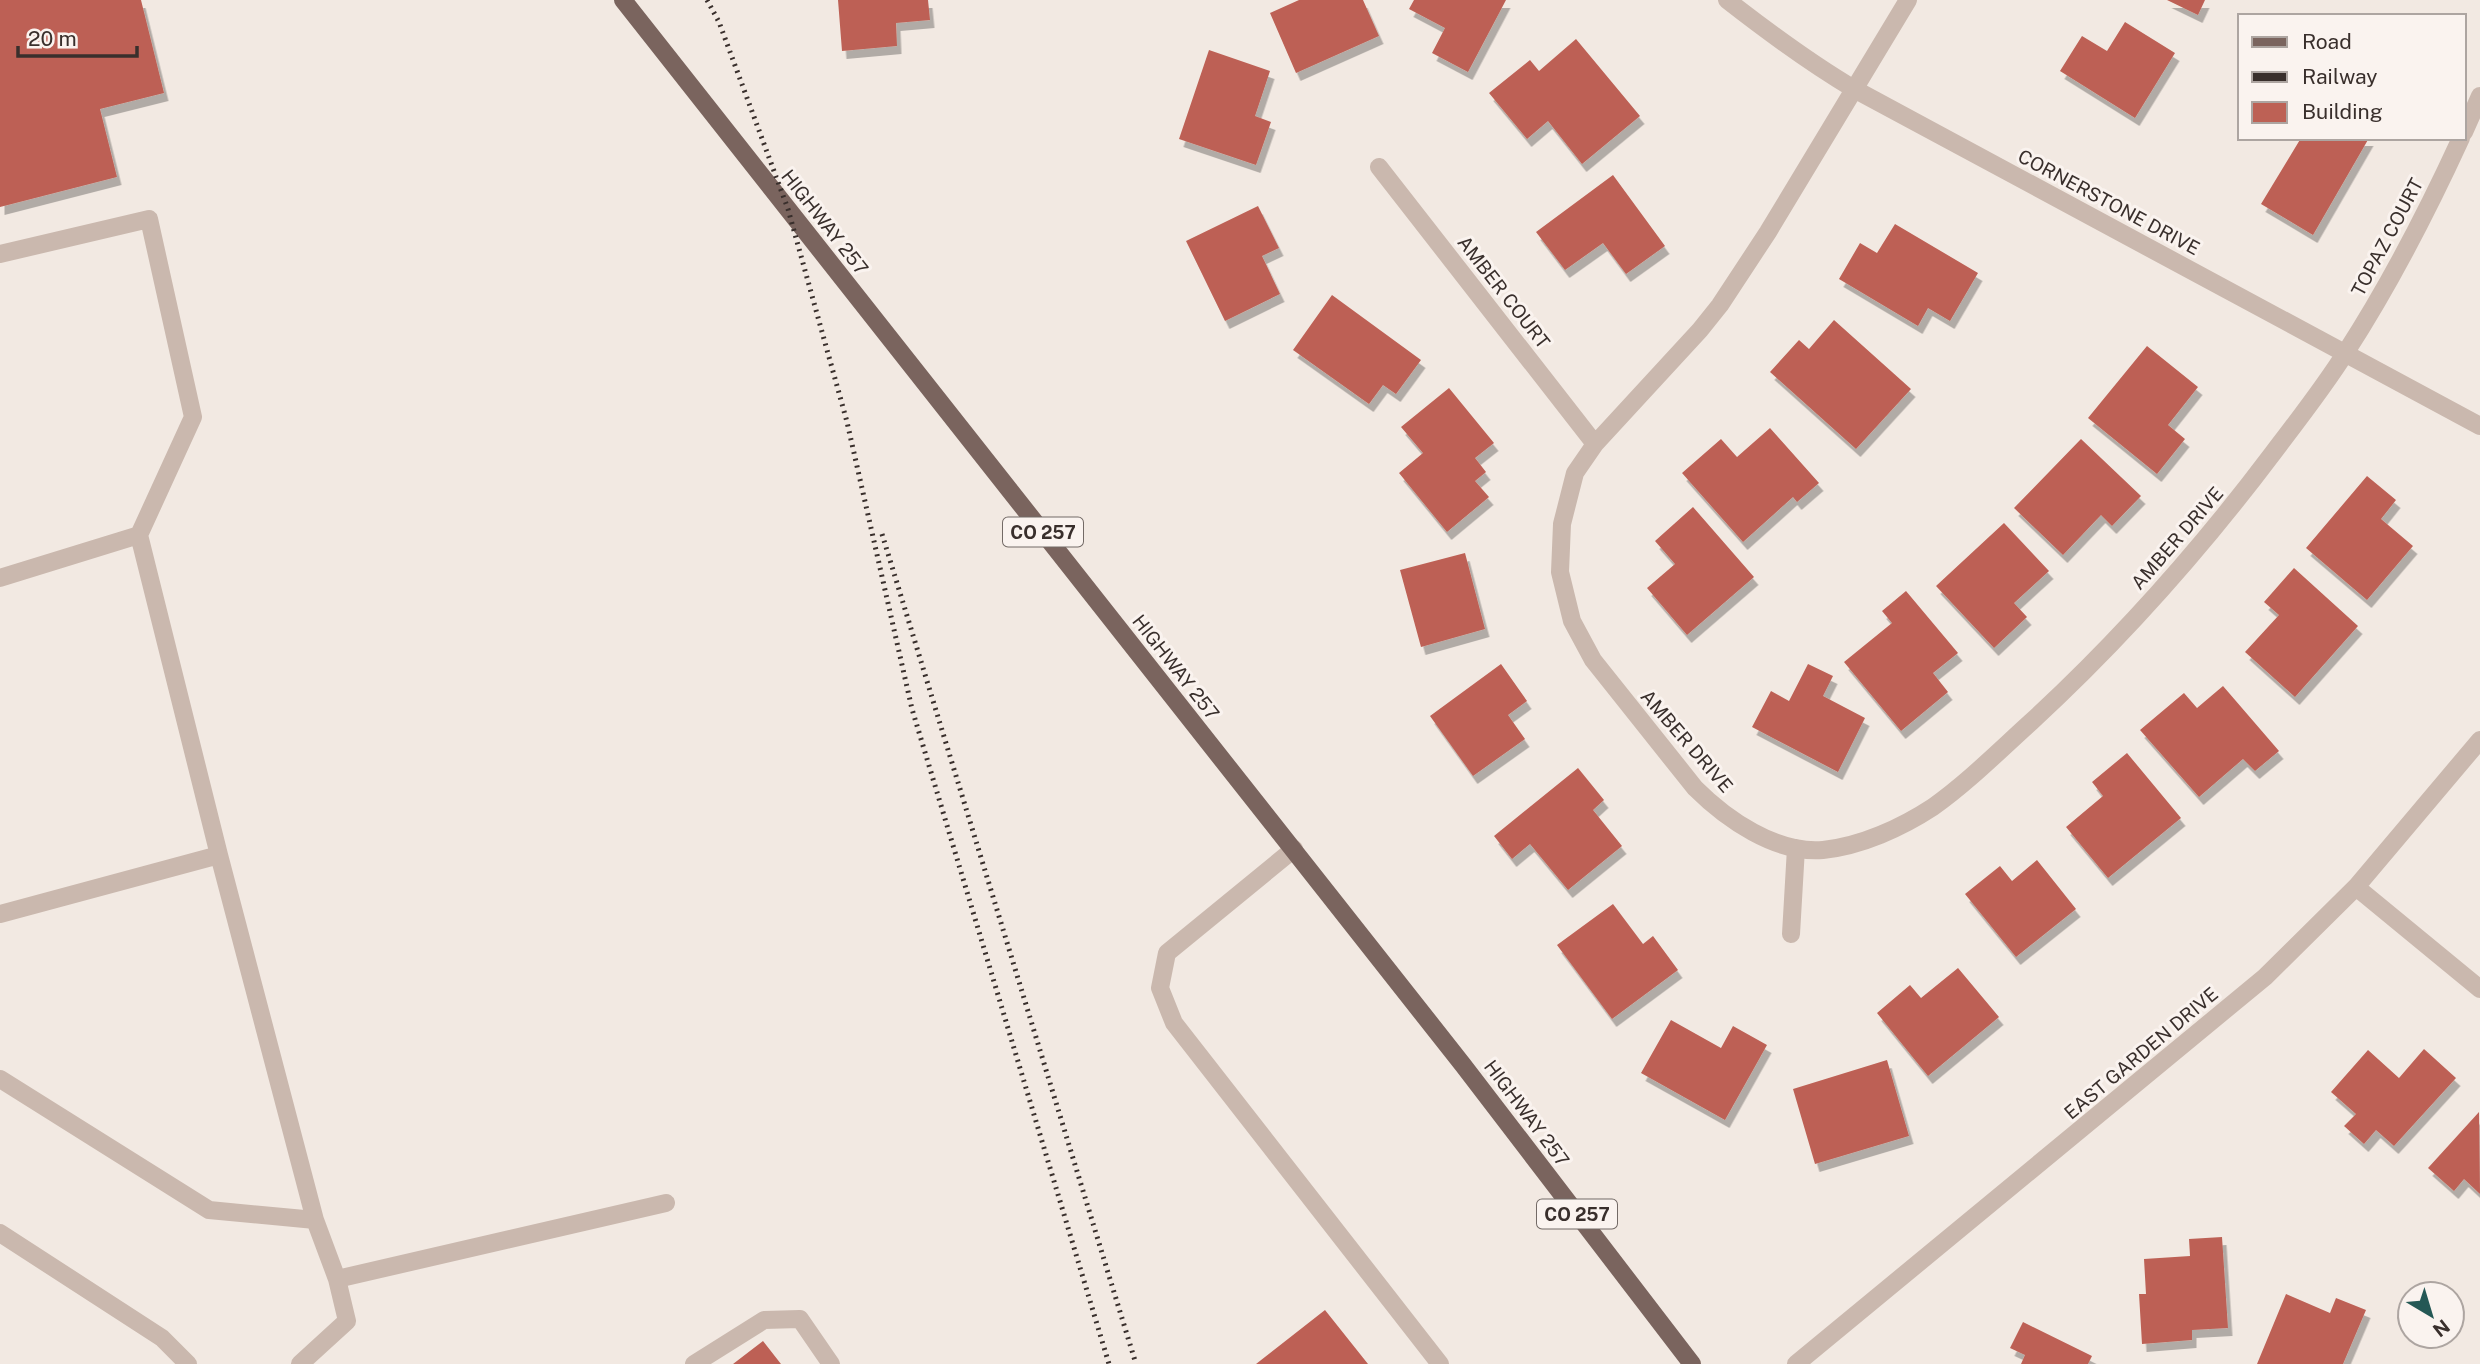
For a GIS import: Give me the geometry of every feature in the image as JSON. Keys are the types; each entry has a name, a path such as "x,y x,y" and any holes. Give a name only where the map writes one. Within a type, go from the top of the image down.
{"main road":[{"name":"HIGHWAY 257","path":"623,0 1294,849 1692,1364"}],"street":[{"name":"CORNERSTONE DRIVE","path":"1727,0 1826,73 1854,89 2480,426"},
{"name":"AMBER DRIVE","path":"1908,0 1768,232 1720,305 1595,444 1575,472 1562,524 1560,572 1572,621 1593,660 1695,788 1712,805 1746,830 1797,848 1821,850 1853,845 1901,825 1933,807 1976,772 2087,670 2124,631 2223,519 2345,354"},
{"path":"2466,128 2480,96"},
{"name":"TOPAZ COURT","path":"2345,354 2423,219 2460,140"},
{"name":"AMBER COURT","path":"1379,167 1595,444"},
{"path":"0,254 149,219 193,417 139,535 219,855 315,1220 337,1279 347,1321 300,1364"},
{"path":"0,579 139,535"},
{"name":"EAST GARDEN DRIVE","path":"1796,1364 2265,977 2356,887 2480,740"},
{"path":"1791,934 1797,848"},
{"path":"1294,849 1167,953 1160,988 1174,1023 1440,1364"},
{"path":"0,914 219,855"},
{"path":"2356,887 2480,989"},
{"path":"0,1079 209,1210 315,1220"},
{"path":"337,1279 666,1203"},
{"path":"0,1233 162,1338 188,1364"},
{"path":"694,1364 764,1320 800,1319 831,1364"}],"building":[{"path":"0,0 141,0 164,93 100,109 117,177 0,207"},
{"path":"838,0 928,0 930,20 896,23 897,46 842,51"},
{"path":"1299,0 1363,0 1379,36 1296,73 1270,13"},
{"path":"1414,0 1506,0 1468,72 1432,53 1445,28 1409,9"},
{"path":"2167,0 2205,0 2198,15"},
{"path":"2125,22 2175,53 2135,118 2060,71 2082,36 2107,51"},
{"path":"1576,39 1640,116 1582,164 1548,121 1527,139 1489,93 1530,60 1539,71"},
{"path":"1209,50 1270,71 1255,116 1271,122 1256,165 1179,139"},
{"path":"2300,140 2368,140 2313,235 2261,204"},
{"path":"1613,175 1665,246 1626,274 1603,243 1565,270 1536,232"},
{"path":"1258,206 1279,248 1262,256 1280,294 1225,321 1186,241"},
{"path":"1895,224 1978,273 1950,321 1928,308 1918,326 1839,279 1860,243 1877,253"},
{"path":"1332,295 1421,360 1396,394 1383,385 1369,404 1293,350"},
{"path":"1834,320 1911,389 1856,449 1770,372 1799,340 1809,349"},
{"path":"2147,346 2198,387 2168,425 2185,439 2157,474 2088,418"},
{"path":"1449,388 1494,443 1475,458 1486,472 1475,481 1489,497 1447,532 1399,473 1423,453 1401,427"},
{"path":"1770,428 1819,483 1797,502 1793,497 1743,542 1682,473 1721,439 1737,457"},
{"path":"2081,439 2141,496 2112,526 2101,515 2063,555 2014,508"},
{"path":"2367,476 2396,500 2381,519 2413,546 2367,600 2306,548"},
{"path":"1693,507 1754,577 1687,635 1647,588 1675,564 1655,541"},
{"path":"2004,523 2049,571 2014,603 2027,617 1994,648 1936,586"},
{"path":"1465,553 1485,629 1421,647 1400,570"},
{"path":"2294,568 2358,626 2295,697 2245,652 2279,615 2264,602"},
{"path":"1906,591 1958,653 1933,673 1948,692 1901,731 1844,662 1892,623 1882,611"},
{"path":"1501,664 1527,701 1508,715 1525,739 1473,776 1430,716"},
{"path":"1808,664 1833,676 1823,696 1865,718 1838,772 1752,727 1771,691 1789,701"},
{"path":"2223,686 2279,751 2255,771 2243,759 2199,797 2140,730 2184,693 2197,708"},
{"path":"2127,753 2181,818 2108,878 2066,827 2103,796 2092,782"},
{"path":"1578,768 1604,800 1593,810 1622,846 1568,890 1530,844 1512,859 1494,836"},
{"path":"2037,860 2076,909 2016,957 1965,894 2000,866 2012,881"},
{"path":"1613,904 1643,944 1653,936 1678,970 1612,1019 1557,945"},
{"path":"1958,968 1999,1017 1928,1076 1877,1013 1910,985 1921,998"},
{"path":"1671,1020 1721,1048 1733,1026 1767,1045 1725,1120 1641,1073"},
{"path":"2424,1049 2456,1078 2394,1146 2376,1130 2364,1144 2344,1126 2356,1114 2331,1092 2368,1050 2399,1078"},
{"path":"1887,1060 1909,1136 1815,1164 1793,1089"},
{"path":"2479,1112 2480,1194 2464,1179 2454,1191 2428,1168"},
{"path":"2222,1237 2228,1328 2192,1330 2192,1340 2142,1344 2139,1294 2146,1294 2144,1259 2190,1256 2189,1239"},
{"path":"2286,1294 2330,1313 2336,1298 2366,1310 2343,1364 2257,1364"},
{"path":"1325,1310 1368,1364 1256,1364"},
{"path":"2023,1322 2092,1356 2088,1364 2021,1364 2025,1355 2010,1348"},
{"path":"763,1341 781,1364 733,1364"}],"railway":[{"path":"707,0 719,22 788,209 847,422 912,709 1109,1364"},
{"path":"882,534 1136,1364"}]}
